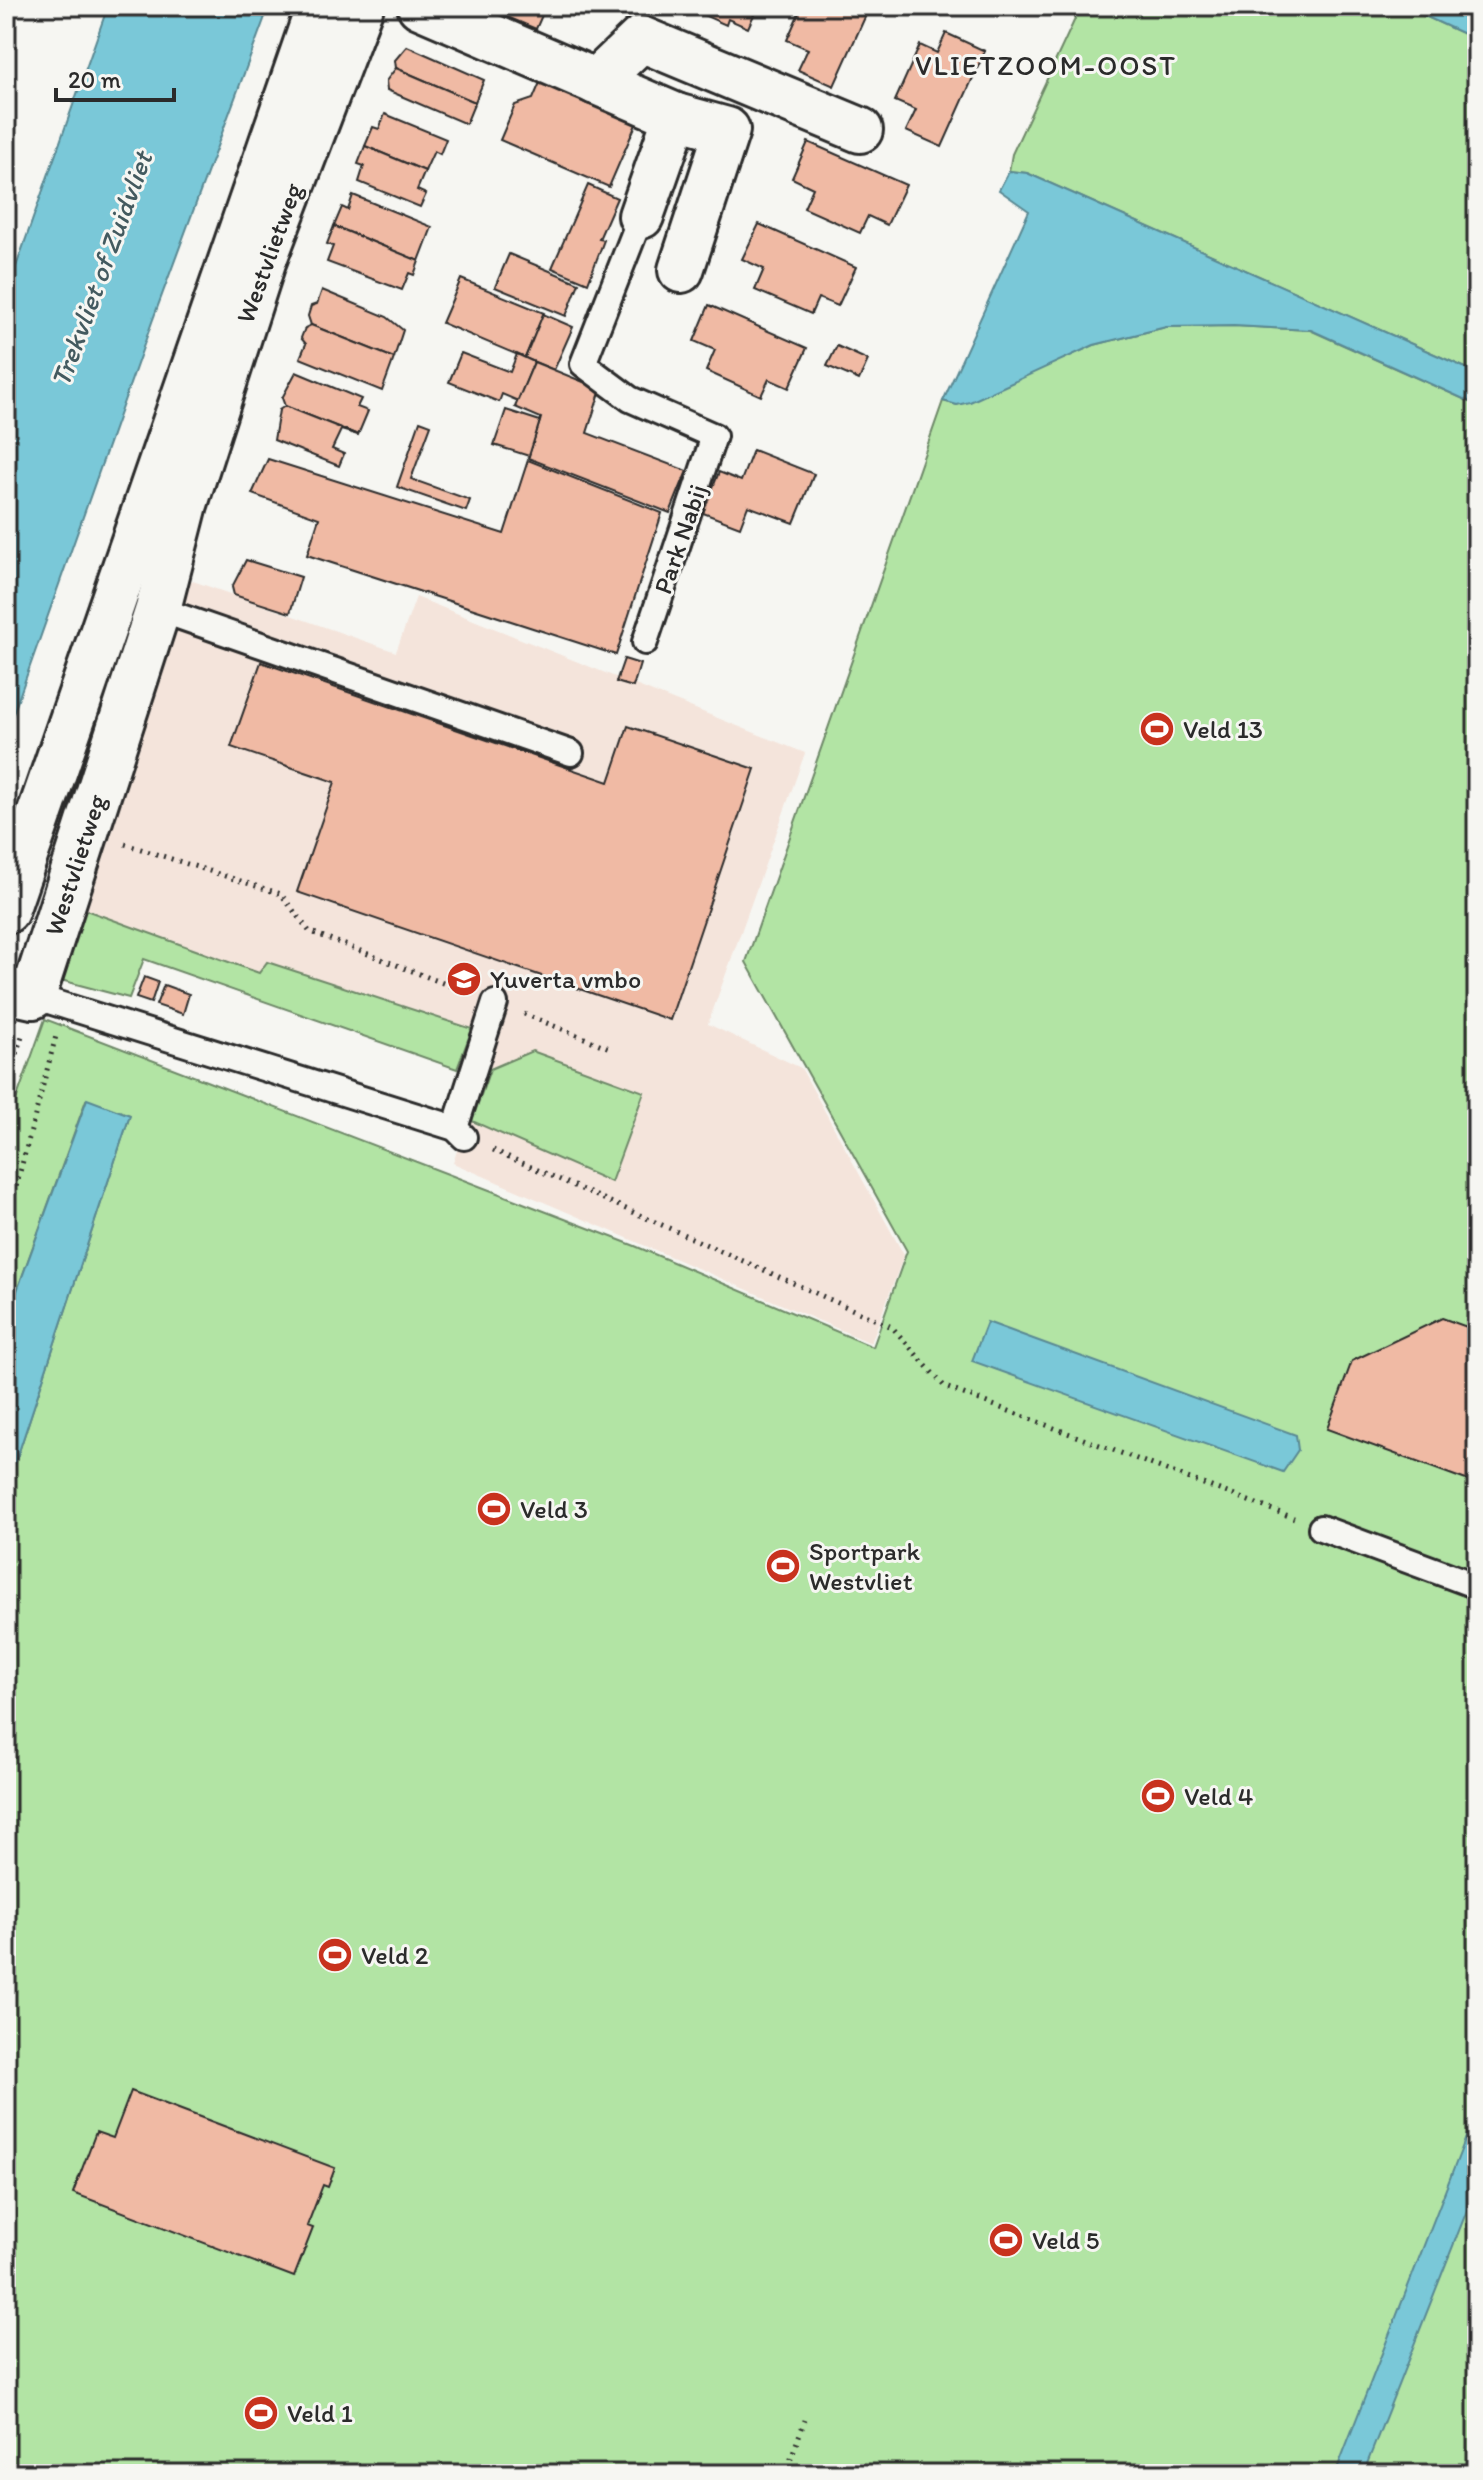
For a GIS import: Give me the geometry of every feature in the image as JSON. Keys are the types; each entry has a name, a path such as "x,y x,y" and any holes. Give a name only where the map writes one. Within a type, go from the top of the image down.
{"street":[{"name":"Westvlietweg","path":"36,997 158,609 168,497 319,6"},
{"name":"Westvlietweg","path":"6,911 361,6"},
{"path":"420,6 676,116 727,130"},
{"path":"596,82 641,39 860,130"},
{"path":"681,270 745,82"},
{"path":"641,216 676,116"}],"lane":[{"name":"Park Nabij","path":"641,216 583,364 630,399 714,436 645,642"},
{"path":"158,609 571,753"},
{"path":"36,997 459,1132 495,1003"},
{"path":"1321,1528 1477,1586"}],"path":[{"path":"160,855 281,894 309,931 612,1049"},
{"path":"6,1084 36,997"},
{"path":"6,1225 54,1040 36,997"},
{"path":"459,1132 892,1327 945,1387 1321,1528"},
{"path":"785,2474 805,2420"}],"shaded area":[{"name":"Yuverta vmbo","path":"190,580 396,652 416,597 805,753 708,1024 801,1068 904,1255 871,1343 453,1163 482,1074 71,933"}],"green space":[{"path":"1081,6 1403,6 1477,40 1477,373 1027,173 1009,171 1012,154"},
{"name":"Sportpark Westvliet","path":"1234,326 1310,330 1477,405 1477,2474 6,2474 6,1491 130,1115 86,1100 6,1321 6,1128 45,1019 635,1246 873,1347 907,1251 746,962 943,401 957,405 1094,345 1166,327"},
{"path":"83,909 259,973 267,962 472,1029 457,1069 144,959 129,998 57,979"},
{"path":"532,1051 644,1092 611,1182 472,1121 490,1069"}],"water":[{"name":"Trekvliet of Zuidvliet","path":"108,6 269,6 152,322 6,734 6,295"},
{"path":"1403,6 1448,6 1477,19 1477,40"},
{"path":"1009,171 1027,173 1477,373 1477,405 1311,330 1234,326 1166,327 1094,345 970,402 957,405 943,401 1029,211 999,190"},
{"path":"87,1099 130,1115 6,1491 6,1321"},
{"path":"987,1322 1296,1435 1298,1450 1283,1472 972,1361"},
{"path":"1477,2109 1477,2185 1363,2474 1335,2474"}],"building":[{"path":"499,6 546,6 536,29 496,12"},
{"path":"691,6 758,6 748,28 728,19 726,25 690,9"},
{"path":"802,6 870,6 834,86 798,70 808,49 787,40"},
{"path":"946,33 985,51 942,147 906,131 916,110 895,101 920,45 937,53"},
{"path":"407,46 484,80 475,102 396,68 395,60"},
{"path":"396,68 475,102 466,124 387,90 386,81"},
{"path":"541,80 637,122 609,187 500,140 515,105 533,99"},
{"path":"385,114 446,139 440,154 434,151 425,171 365,146 373,127 379,129"},
{"path":"808,142 906,185 887,225 868,216 860,233 804,208 813,188 792,178"},
{"path":"365,146 425,171 417,190 426,194 420,207 359,182 364,166 358,164"},
{"path":"588,185 617,198 599,239 604,240 588,283 552,268"},
{"path":"353,195 432,227 419,261 334,226 342,207 348,210"},
{"path":"759,224 856,267 838,306 818,298 811,314 755,290 764,269 742,259"},
{"path":"334,226 419,261 414,275 409,273 402,290 327,262 333,246 327,244"},
{"path":"509,254 579,283 566,316 495,287"},
{"path":"461,279 544,313 525,358 442,323"},
{"path":"322,290 387,317 403,330 394,358 311,325 308,316 311,306 317,304"},
{"path":"709,305 807,348 789,388 769,379 761,396 706,371 715,350 694,341"},
{"path":"543,314 573,327 554,370 525,358"},
{"path":"311,325 394,358 382,391 300,358 306,344 301,338 305,328"},
{"path":"837,346 868,360 859,380 827,366"},
{"path":"461,353 510,372 517,354 534,362 518,401 502,394 499,402 449,382"},
{"path":"534,362 601,389 587,433 687,471 670,513 528,458 541,418 515,407"},
{"path":"296,372 361,399 357,407 368,411 358,435 285,406 282,398"},
{"path":"285,406 358,435 341,430 332,449 344,454 339,466 274,440 279,410"},
{"path":"506,410 540,421 529,456 494,445"},
{"path":"420,421 431,425 411,479 470,500 466,511 397,487"},
{"path":"753,450 814,474 794,523 748,506 740,527 703,513 719,472 741,481"},
{"path":"268,459 504,534 528,460 662,513 616,655 307,555 319,518 252,494"},
{"path":"246,560 301,577 290,613 234,595 232,587"},
{"path":"624,659 640,664 633,687 616,682"},
{"path":"261,662 609,782 628,726 755,769 670,1020 297,892 335,782 231,747"},
{"path":"144,977 158,982 151,1003 136,998"},
{"path":"164,985 189,994 183,1014 156,1005"},
{"path":"1442,1318 1470,1328 1477,1343 1477,1484 1327,1429 1352,1361"},
{"path":"131,2091 335,2168 328,2187 323,2185 307,2226 313,2228 294,2277 73,2193 96,2132 113,2138"},
{"path":"828,2462 860,2474 823,2474"}],"place":[{"name":"Veld 13","path":"1157,729"},
{"name":"Yuverta vmbo","path":"464,979"},
{"name":"Veld 3","path":"494,1509"},
{"name":"Sportpark Westvliet","path":"783,1566"},
{"name":"Veld 4","path":"1158,1796"},
{"name":"Veld 2","path":"335,1955"},
{"name":"Veld 5","path":"1006,2240"},
{"name":"Veld 1","path":"261,2413"}],"district":[{"name":"VLIETZOOM-OOST","path":"1046,65"}]}
